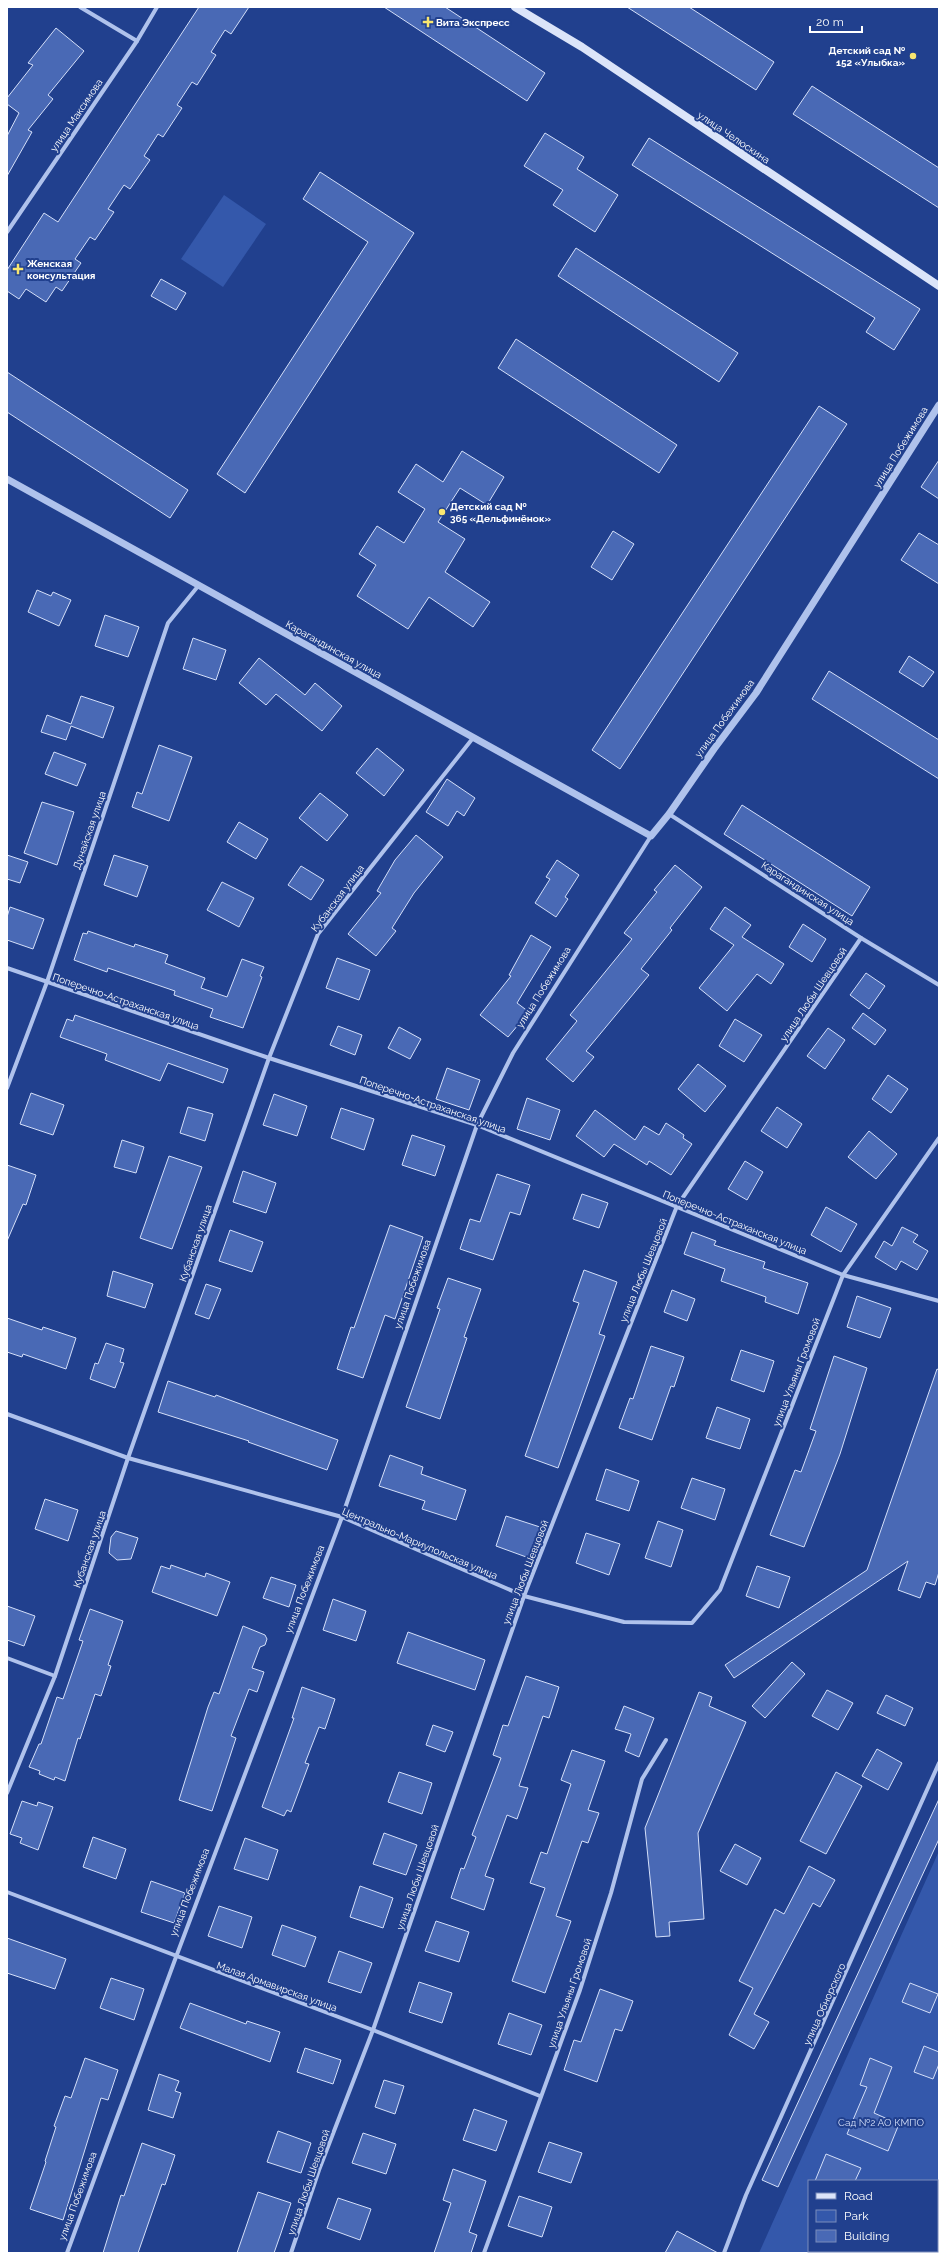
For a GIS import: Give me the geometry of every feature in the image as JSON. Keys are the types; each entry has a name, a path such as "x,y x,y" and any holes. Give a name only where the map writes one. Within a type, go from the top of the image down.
{"main road":[{"name":"улица Челюскина","path":"515,7 582,47 939,286"}],"street":[{"path":"80,7 137,40"},
{"name":"улица Максимова","path":"7,232 137,40 157,7"},
{"name":"улица Побежимова","path":"67,2253 176,1956 342,1518 477,1125 513,1053 651,836 669,814 714,749 756,693 939,405"},
{"name":"Карагандинская улица","path":"7,479 651,836"},
{"name":"Дунайская улица","path":"7,1088 47,982 168,623 199,586"},
{"name":"Кубанская улица","path":"7,1793 55,1676 128,1458 269,1058 318,934 473,738"},
{"name":"Карагандинская улица","path":"669,814 860,938 939,985"},
{"name":"улица Любы Шевцовой","path":"291,2253 319,2170 373,2030 524,1596 676,1206 860,938"},
{"name":"Поперечно-Астраханская улица","path":"7,968 269,1058 477,1125 842,1275 939,1301"},
{"name":"улица Ульяны Громовой","path":"692,1623 720,1590 842,1275 939,1138"},
{"name":"Центрально-Мариупольская улица","path":"7,1414 128,1458 342,1518 524,1596 624,1622 692,1623"},
{"path":"7,1658 55,1676"},
{"name":"улица Ульяны Громовой","path":"484,2253 540,2096 580,1990 611,1893 642,1779 666,1740"},
{"name":"улица Обнорского","path":"724,2253 746,2195 939,1763"},
{"name":"Малая Армавирская улица","path":"7,1892 373,2030 540,2096"}],"green space":[{"path":"224,195 266,224 223,287 181,259"},
{"name":"Сад №2 АО КМПО","path":"939,1851 939,2253 759,2253"}],"building":[{"path":"199,7 249,7 231,34 225,30 211,52 216,55 197,85 192,82 177,105 182,108 163,137 158,134 144,156 150,160 130,189 124,185 108,209 114,212 95,240 90,237 75,259 81,263 62,291 56,287 46,302 26,289 19,299 7,291 7,270 44,213 58,222"},
{"path":"384,7 445,7 545,73 527,101"},
{"path":"627,7 689,7 774,62 756,90"},
{"path":"56,28 84,51 48,95 53,99 28,130 32,132 7,176 7,136 19,113 7,104 7,98 33,65 28,63"},
{"path":"812,86 939,168 939,208 793,114"},
{"path":"545,133 584,157 577,169 618,195 595,232 553,205 563,190 524,166"},
{"path":"649,138 920,309 894,350 866,332 875,318 632,165"},
{"path":"320,172 414,233 245,493 217,474 368,242 303,199"},
{"path":"576,248 738,353 719,382 558,276"},
{"path":"161,279 186,293 176,310 151,296"},
{"path":"516,339 677,445 659,473 498,368"},
{"path":"7,372 188,490 170,518 7,412"},
{"path":"819,406 847,424 620,769 592,750"},
{"path":"462,451 504,477 487,505 460,488 438,522 465,539 445,572 490,602 473,627 429,597 408,629 357,596 376,565 359,554 377,526 404,543 425,509 398,492 416,464 443,482"},
{"path":"939,460 939,499 921,487"},
{"path":"613,531 634,544 612,580 591,567"},
{"path":"919,533 939,545 939,584 901,560"},
{"path":"37,590 51,596 53,592 71,600 59,626 28,612"},
{"path":"105,615 139,627 128,657 95,646"},
{"path":"193,638 226,650 216,680 183,669"},
{"path":"909,656 934,672 923,687 899,672"},
{"path":"259,658 305,695 315,683 342,706 322,731 276,694 266,705 239,683"},
{"path":"829,671 939,740 939,779 812,699"},
{"path":"81,696 114,707 103,738 71,726 66,740 41,732 47,715 71,724"},
{"path":"159,745 192,757 169,821 132,807 137,792 142,794"},
{"path":"377,748 404,770 384,796 356,773"},
{"path":"54,752 86,764 77,786 45,774"},
{"path":"447,779 475,798 464,816 457,811 448,826 426,812"},
{"path":"320,793 348,815 327,841 299,818"},
{"path":"42,802 74,812 57,865 24,853"},
{"path":"742,805 870,887 852,916 724,834"},
{"path":"239,822 268,839 256,859 227,842"},
{"path":"416,835 443,857 414,893 392,928 396,931 376,956 348,934 381,893 377,891 395,860"},
{"path":"7,855 28,862 20,883 7,879"},
{"path":"114,855 148,866 137,897 104,885"},
{"path":"557,860 579,875 565,897 568,899 556,917 535,903 550,879 546,877"},
{"path":"675,865 702,887 670,928 672,930 641,969 649,975 586,1051 594,1057 573,1082 546,1059 577,1021 570,1015 632,939 624,933 657,892 654,890"},
{"path":"301,866 324,880 311,900 288,885"},
{"path":"222,882 254,898 239,927 207,910"},
{"path":"10,907 44,919 33,949 7,940 7,917"},
{"path":"725,907 751,925 742,937 784,964 771,984 757,974 727,1011 699,988 734,945 710,929"},
{"path":"803,924 826,939 812,962 789,947"},
{"path":"88,931 134,947 135,944 168,955 165,963 205,978 201,988 227,997 242,959 264,967 260,976 262,977 243,1028 210,1017 213,1009 174,995 175,991 108,968 107,972 74,960 83,933 87,934"},
{"path":"531,935 551,947 517,1003 529,1012 508,1037 480,1015 511,976 509,975"},
{"path":"337,958 370,970 359,1000 326,988"},
{"path":"866,973 885,986 869,1009 850,995"},
{"path":"863,1013 886,1030 875,1045 852,1028"},
{"path":"75,1015 228,1069 223,1083 168,1063 160,1081 105,1060 107,1054 60,1037 67,1019 73,1021"},
{"path":"735,1019 762,1035 744,1062 719,1046"},
{"path":"338,1026 362,1035 355,1055 330,1045"},
{"path":"399,1027 421,1039 410,1059 388,1048"},
{"path":"828,1028 845,1040 825,1069 807,1056"},
{"path":"698,1064 726,1086 705,1112 678,1089"},
{"path":"447,1068 480,1080 469,1110 436,1099"},
{"path":"888,1075 908,1089 891,1113 872,1099"},
{"path":"31,1093 64,1105 53,1135 20,1124"},
{"path":"274,1094 307,1106 297,1136 263,1125"},
{"path":"527,1098 560,1110 550,1140 517,1129"},
{"path":"188,1107 213,1114 205,1141 180,1133"},
{"path":"777,1107 802,1124 787,1148 761,1131"},
{"path":"341,1108 374,1119 364,1150 331,1138"},
{"path":"595,1110 635,1140 644,1126 659,1135 666,1123 684,1135 683,1138 692,1144 671,1175 649,1161 647,1165 614,1144 604,1157 576,1136"},
{"path":"869,1131 897,1154 876,1179 848,1157"},
{"path":"412,1135 445,1146 435,1176 402,1165"},
{"path":"122,1140 144,1147 136,1173 114,1167"},
{"path":"169,1156 202,1167 172,1249 140,1238"},
{"path":"745,1161 763,1172 747,1200 728,1189"},
{"path":"7,1165 36,1175 26,1205 23,1204 7,1241"},
{"path":"243,1171 276,1183 266,1213 233,1202"},
{"path":"497,1174 530,1185 520,1215 510,1212 493,1260 460,1249 470,1219 480,1222"},
{"path":"582,1194 608,1203 599,1228 573,1219"},
{"path":"826,1207 857,1224 841,1252 811,1235"},
{"path":"390,1225 423,1237 395,1319 385,1315 363,1378 337,1369 351,1327 354,1328"},
{"path":"902,1227 918,1235 913,1242 928,1251 917,1270 901,1261 896,1270 875,1257 884,1241 892,1246"},
{"path":"230,1230 263,1242 252,1272 219,1261"},
{"path":"692,1232 716,1241 714,1245 765,1262 763,1268 808,1283 798,1314 765,1302 766,1297 721,1281 725,1269 684,1254"},
{"path":"584,1270 617,1282 599,1334 605,1336 558,1468 525,1456 579,1303 573,1301"},
{"path":"113,1271 153,1284 145,1308 107,1296"},
{"path":"448,1278 481,1289 464,1337 467,1338 440,1419 406,1407 440,1309 437,1308"},
{"path":"206,1284 221,1289 209,1319 195,1314"},
{"path":"672,1290 695,1299 687,1321 664,1312"},
{"path":"857,1296 891,1308 880,1338 847,1327"},
{"path":"7,1318 42,1330 43,1327 76,1338 66,1369 23,1354 22,1357 7,1352"},
{"path":"106,1343 124,1349 120,1362 124,1363 115,1388 90,1379 95,1363 98,1364"},
{"path":"651,1346 684,1357 674,1387 671,1386 652,1440 619,1428 630,1398 633,1399"},
{"path":"741,1350 774,1361 764,1392 731,1380"},
{"path":"834,1356 867,1368 840,1454 804,1547 770,1535 795,1470 801,1472 816,1431 810,1429"},
{"path":"937,1369 939,1370 939,1572 935,1585 926,1582 920,1598 898,1590 908,1561 734,1678 725,1665 867,1570"},
{"path":"168,1381 215,1397 216,1395 338,1440 327,1470 248,1442 249,1441 158,1412"},
{"path":"717,1407 750,1419 740,1449 706,1438"},
{"path":"390,1455 423,1467 421,1474 466,1490 456,1520 422,1509 425,1501 379,1486"},
{"path":"606,1469 639,1481 629,1511 596,1500"},
{"path":"692,1478 725,1489 715,1520 681,1508"},
{"path":"45,1499 78,1510 68,1541 35,1529"},
{"path":"506,1516 540,1527 529,1558 496,1546"},
{"path":"658,1521 683,1530 671,1567 645,1558"},
{"path":"116,1531 138,1538 131,1559 117,1560 109,1553 111,1537"},
{"path":"586,1533 620,1544 609,1575 576,1563"},
{"path":"171,1565 205,1577 206,1573 230,1582 217,1616 152,1592 161,1566 170,1569"},
{"path":"757,1566 790,1577 779,1608 746,1596"},
{"path":"271,1577 296,1585 289,1607 263,1598"},
{"path":"333,1599 366,1611 356,1641 323,1630"},
{"path":"7,1606 35,1616 24,1646 7,1640"},
{"path":"90,1609 123,1621 108,1665 111,1666 101,1696 95,1694 80,1739 78,1738 65,1781 55,1777 54,1780 39,1774 40,1771 29,1767 39,1744 41,1744 57,1697 63,1699 83,1641 79,1640"},
{"path":"243,1626 265,1635 267,1639 265,1645 260,1647 252,1668 264,1672 257,1692 249,1689 231,1736 236,1738 212,1811 179,1800 208,1707 214,1692 219,1694"},
{"path":"408,1632 485,1660 475,1690 397,1663"},
{"path":"792,1662 805,1674 765,1718 752,1706"},
{"path":"526,1676 559,1687 549,1718 543,1716 519,1786 528,1788 517,1819 507,1815 485,1876 494,1879 484,1910 451,1898 461,1868 464,1869 476,1837 472,1835 501,1758 493,1755 503,1725 508,1726"},
{"path":"302,1687 335,1699 325,1729 319,1727 305,1763 309,1764 291,1812 287,1810 284,1816 262,1807 294,1718 292,1718"},
{"path":"827,1690 853,1703 838,1730 812,1716"},
{"path":"699,1692 712,1697 709,1706 746,1722 698,1833 704,1919 669,1922 670,1936 656,1937 645,1828"},
{"path":"886,1695 913,1708 905,1726 877,1713"},
{"path":"624,1706 654,1718 639,1757 625,1751 631,1734 615,1729"},
{"path":"433,1725 453,1732 445,1752 426,1745"},
{"path":"877,1749 902,1763 888,1790 862,1776"},
{"path":"572,1750 605,1761 588,1810 599,1813 588,1843 582,1841 556,1916 571,1921 545,1993 512,1981 545,1888 530,1883 541,1852 547,1854 571,1784 561,1780"},
{"path":"399,1772 432,1783 422,1814 388,1802"},
{"path":"836,1772 862,1786 826,1854 800,1841"},
{"path":"939,1799 939,1839 778,2187 762,2180"},
{"path":"22,1801 37,1806 38,1802 53,1807 38,1850 20,1843 22,1838 10,1834"},
{"path":"384,1833 417,1845 406,1875 373,1864"},
{"path":"93,1837 126,1849 116,1879 83,1867"},
{"path":"245,1838 278,1850 268,1880 234,1869"},
{"path":"735,1844 761,1858 747,1885 720,1871"},
{"path":"809,1866 835,1880 820,1907 813,1903 754,2014 769,2022 754,2049 729,2035 753,1988 739,1981 775,1909 784,1914"},
{"path":"151,1881 185,1893 174,1923 141,1912"},
{"path":"360,1886 393,1898 383,1928 350,1917"},
{"path":"219,1906 252,1917 242,1948 208,1936"},
{"path":"436,1921 469,1932 459,1962 425,1951"},
{"path":"282,1925 316,1937 305,1967 272,1955"},
{"path":"7,1938 66,1959 55,1989 7,1973"},
{"path":"339,1951 372,1963 361,1993 328,1982"},
{"path":"111,1978 144,1989 134,2020 100,2008"},
{"path":"419,1982 452,1993 442,2023 409,2012"},
{"path":"910,1983 938,1994 930,2013 902,2002"},
{"path":"600,1989 633,2001 622,2031 615,2029 597,2082 564,2070 574,2040 581,2042"},
{"path":"190,2003 246,2024 247,2021 280,2032 270,2062 180,2028"},
{"path":"509,2013 542,2025 531,2055 498,2044"},
{"path":"924,2046 939,2052 939,2064 933,2079 914,2072"},
{"path":"305,2048 341,2060 333,2084 297,2072"},
{"path":"85,2058 118,2070 108,2100 101,2098 63,2220 30,2209 46,2162 45,2161 56,2127 54,2126 65,2096 71,2098"},
{"path":"870,2058 892,2067 874,2113 899,2124 888,2151 847,2134 867,2087 860,2085"},
{"path":"159,2074 179,2081 175,2091 181,2093 173,2118 148,2110"},
{"path":"384,2080 404,2086 395,2114 375,2107"},
{"path":"474,2109 507,2121 496,2151 463,2140"},
{"path":"278,2131 311,2143 301,2173 267,2162"},
{"path":"363,2133 396,2144 386,2174 352,2163"},
{"path":"549,2142 582,2153 571,2183 538,2172"},
{"path":"142,2143 175,2155 165,2185 162,2184 138,2253 103,2253 121,2195 124,2196"},
{"path":"826,2154 861,2168 855,2180 815,2180"},
{"path":"453,2169 486,2181 469,2232 477,2235 471,2253 434,2253 451,2203 443,2200"},
{"path":"258,2192 291,2203 281,2233 274,2253 237,2253"},
{"path":"519,2196 552,2207 542,2237 508,2226"},
{"path":"338,2198 371,2209 360,2240 327,2228"},
{"path":"677,2231 718,2253 665,2253"}],"place":[{"name":"Вита Экспресс","path":"428,22"},
{"name":"Детский сад № 152 «Улыбка»","path":"913,56"},
{"name":"Женская консультация","path":"18,269"},
{"name":"Детский сад № 365 «Дельфинёнок»","path":"442,512"}]}
